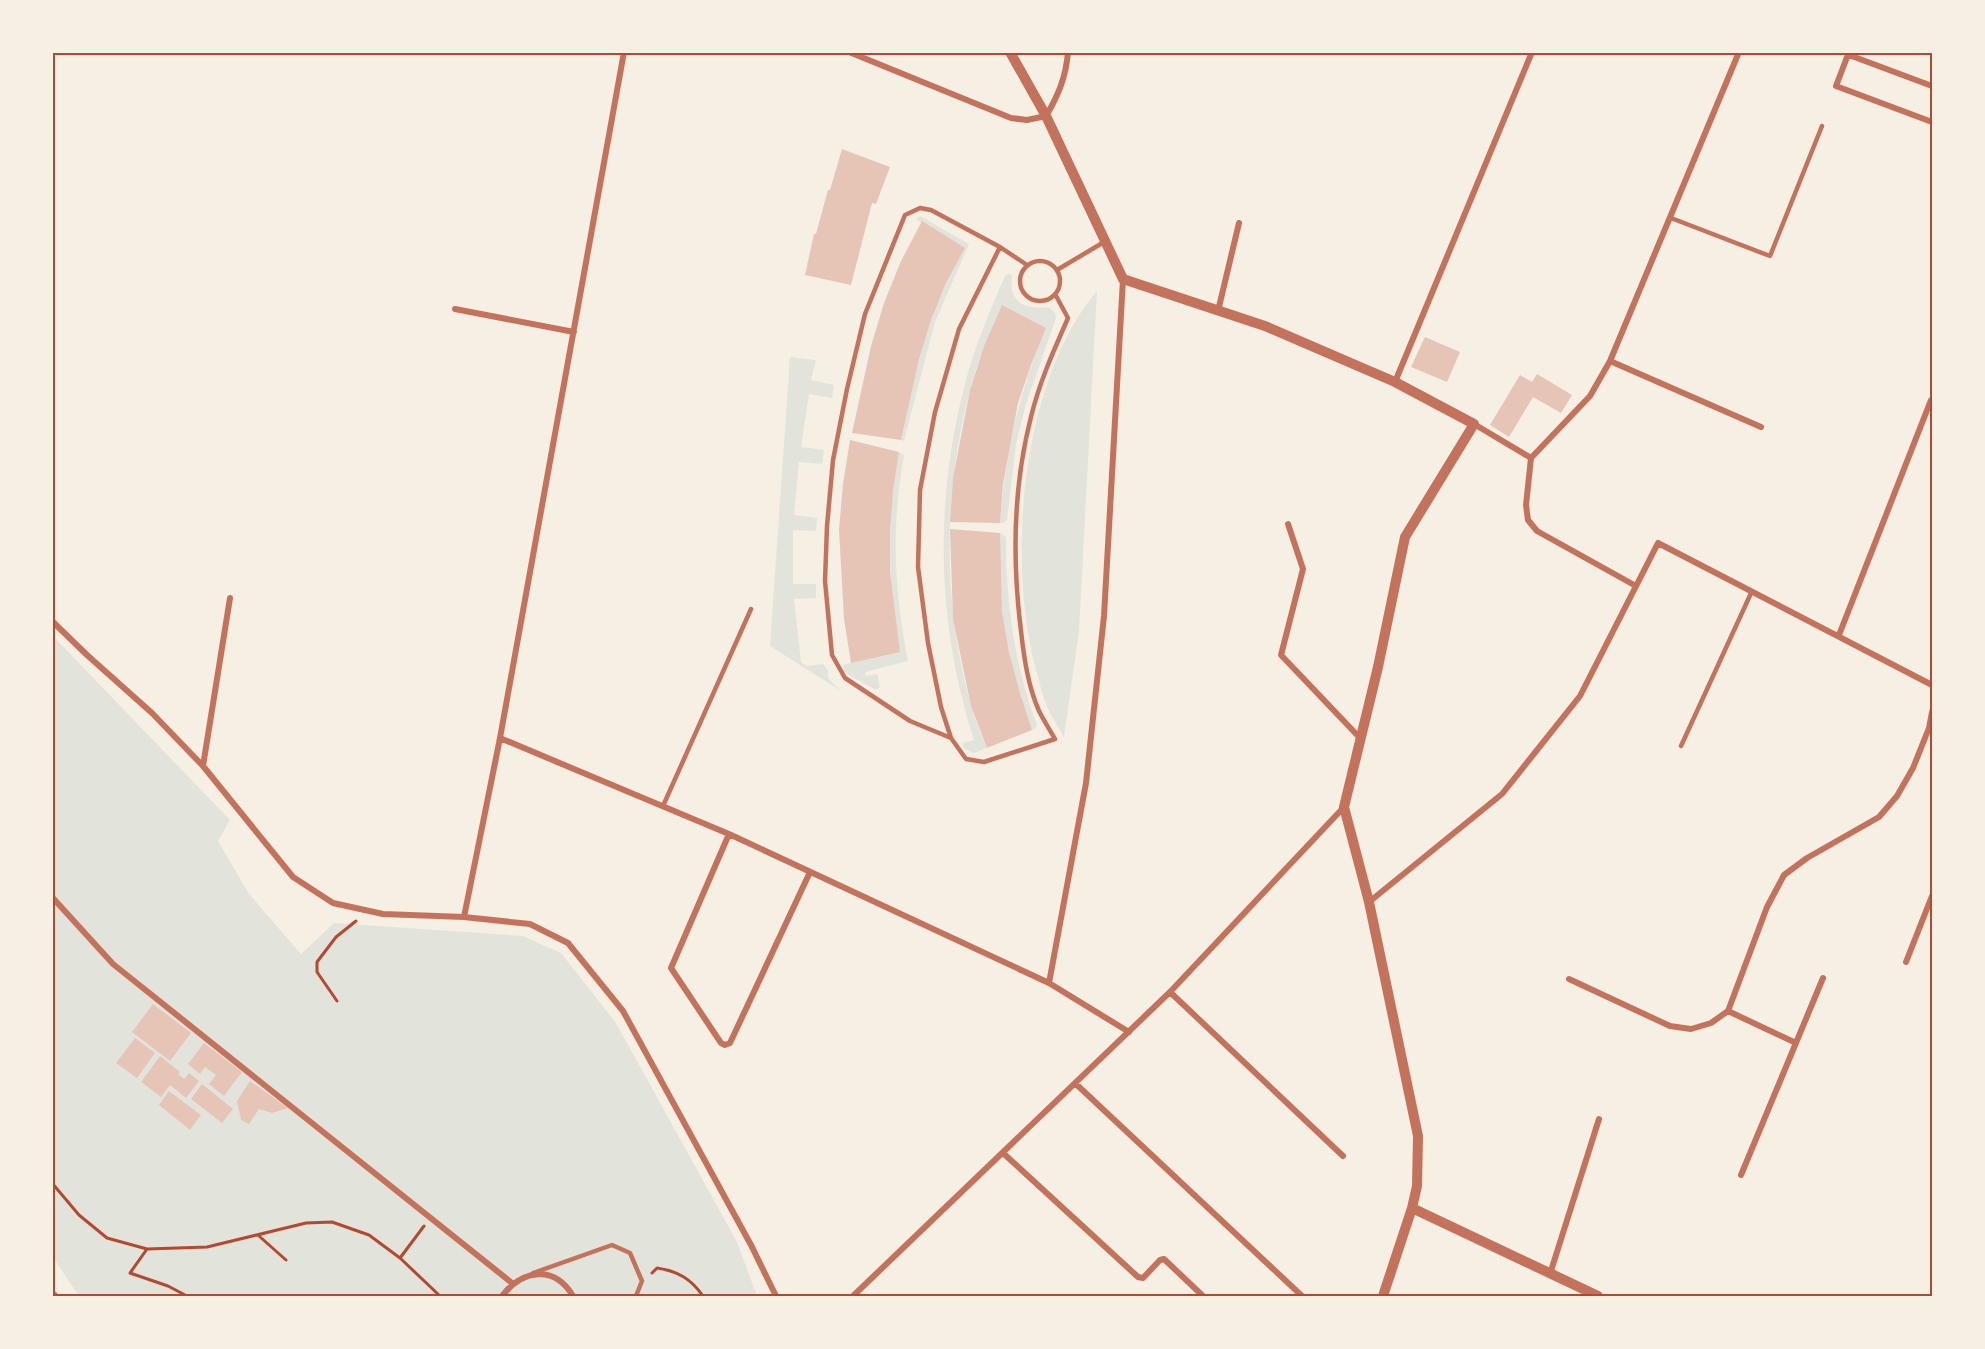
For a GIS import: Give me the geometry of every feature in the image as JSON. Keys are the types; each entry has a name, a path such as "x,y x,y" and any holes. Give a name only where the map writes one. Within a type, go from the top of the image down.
{"street":[{"path":"464,917 500,738 624,52"},
{"path":"849,52 1011,118 1027,120 1046,116 1058,97 1066,70 1068,52"},
{"path":"1010,52 1046,116 1123,279 1104,616 1086,783 1049,983"},
{"path":"1395,382 1532,52"},
{"path":"1636,586 1537,531 1528,520 1526,505 1531,459 1590,396 1610,361 1739,52"},
{"path":"1932,86 1849,53 1836,86 1932,122"},
{"path":"1218,311 1239,223"},
{"path":"1123,279 1265,326 1395,382 1474,424 1531,459"},
{"path":"455,309 574,332"},
{"path":"1610,361 1761,427"},
{"path":"1839,635 1932,400"},
{"path":"1383,1296 1417,1186 1419,1136 1369,902 1344,807 1378,667 1405,537 1474,424"},
{"path":"1288,524 1303,569 1281,655 1360,738"},
{"path":"1369,902 1502,794 1580,696 1658,543 1932,685"},
{"path":"203,766 230,598"},
{"path":"52,621 152,713 203,766 293,877 333,903 383,914 464,917 530,924 568,943 623,1011 751,1245 776,1296"},
{"path":"1569,979 1670,1026 1691,1029 1711,1023 1728,1011 1767,907 1784,875 1807,858 1880,817 1897,796 1914,768 1929,728 1932,712"},
{"path":"500,738 729,834 1049,983 1129,1032"},
{"path":"853,1296 1170,992 1344,807"},
{"path":"729,834 671,968 721,1043 725,1045 730,1043 810,872"},
{"path":"1906,962 1932,896"},
{"path":"52,897 113,964 512,1283"},
{"path":"1741,1175 1823,978"},
{"path":"1170,992 1343,1156"},
{"path":"1728,1011 1796,1043"},
{"path":"1076,1084 1302,1296"},
{"path":"1550,1274 1599,1119"},
{"path":"1003,1153 1138,1277 1143,1278 1160,1260 1164,1259 1203,1296"},
{"path":"1412,1208 1598,1296"},
{"path":"502,1296 512,1283 526,1275 541,1274 555,1278 568,1288 573,1296"}],"lane":[{"path":"1671,218 1770,256 1822,126"},
{"path":"951,738 910,722 844,678 832,655 825,581 833,460 865,314 905,215 920,208 931,210 1000,247 1027,265"},
{"path":"1057,270 1104,242"},
{"path":"1000,247 960,330 935,412 920,490 918,567 928,643 941,707 951,738 966,759 984,762 1055,739 1039,711 1028,678 1015,574 1015,528 1020,469 1031,415 1046,369 1068,318 1055,294"},
{"path":"1040,261 1052,265 1057,270 1060,282 1055,294 1037,301 1025,295 1020,284 1023,270 1027,265 1040,261"},
{"path":"1681,746 1752,591"},
{"path":"663,806 751,609"},
{"path":"526,1275 612,1245 630,1253 642,1281 636,1296"}],"path":[{"path":"337,1001 317,972 317,962 336,937 354,924 365,910"},
{"path":"52,1183 79,1215 106,1238 147,1249 207,1247 306,1223 332,1222 369,1235 400,1258 440,1296"},
{"path":"400,1258 430,1219"},
{"path":"259,1236 286,1260"},
{"path":"147,1249 130,1273 168,1286 187,1296"},
{"path":"642,1281 657,1268 675,1270 695,1285 703,1296"}],"shaded area":[{"path":"920,216 969,244 935,322 904,441 901,440 926,334 938,301 964,248 916,219"},
{"path":"1012,275 1012,290 1018,301 1027,306 1050,308 1056,318 1026,404 1016,444 1007,520 1003,523 1000,523 1006,471 1015,423 1028,376 1046,328 1002,305 976,368 961,429 955,468 949,548 955,627 962,666 973,711 987,748 974,753 964,748 962,743 974,740 962,697 947,609 944,520 954,432 968,374 993,304 1005,276"},
{"path":"1097,291 1079,631 1064,737 1044,697 1027,626 1022,577 1022,525 1027,473 1036,421 1051,372 1071,328"},
{"path":"790,357 816,360 811,380 834,385 832,398 809,394 801,447 824,450 822,464 799,462 794,515 817,518 816,531 793,530 793,584 816,584 816,598 794,599 801,662 806,666 823,664 828,670 828,678 841,691 770,646"},
{"path":"899,452 904,455 897,508 897,583 908,661 865,672 866,676 877,674 880,687 876,690 845,673 843,665 900,651 890,561 890,521"},
{"path":"1000,533 1006,537 1010,609 1017,656 1037,725 1032,730 1014,671 1004,627 1000,592"},
{"path":"52,635 230,820 218,841 249,894 301,954 334,923 523,936 561,953 616,1023 737,1242 757,1296 79,1296 52,1256"}],"building":[{"path":"842,149 890,167 876,204 872,203 851,285 805,275 814,234 816,234"},
{"path":"922,221 965,248 946,283 931,320 919,359 901,440 852,433 871,346 884,303 901,261"},
{"path":"1002,305 1046,328 1018,403 1003,484 1000,523 950,522 953,478 970,390 984,346"},
{"path":"1425,337 1460,352 1447,382 1411,367"},
{"path":"1537,374 1572,395 1561,413 1533,397 1509,437 1490,425 1520,375 1532,382"},
{"path":"850,440 899,452 893,491 890,571 900,652 851,663 844,619 839,530"},
{"path":"950,529 1000,533 1002,612 1009,652 1032,730 987,748 971,706 953,619"},
{"path":"153,1004 191,1033 170,1061 132,1032"},
{"path":"135,1038 155,1053 137,1078 116,1063"},
{"path":"204,1043 242,1072 224,1096 209,1084 216,1075 205,1067 200,1074 188,1064"},
{"path":"160,1056 180,1072 178,1074 184,1079 189,1073 199,1081 186,1098 170,1085 161,1097 141,1082"},
{"path":"250,1081 288,1108 272,1113 259,1109 249,1124 241,1120 237,1101"},
{"path":"202,1084 233,1109 222,1123 191,1099"},
{"path":"169,1091 201,1115 190,1130 159,1105"}]}
